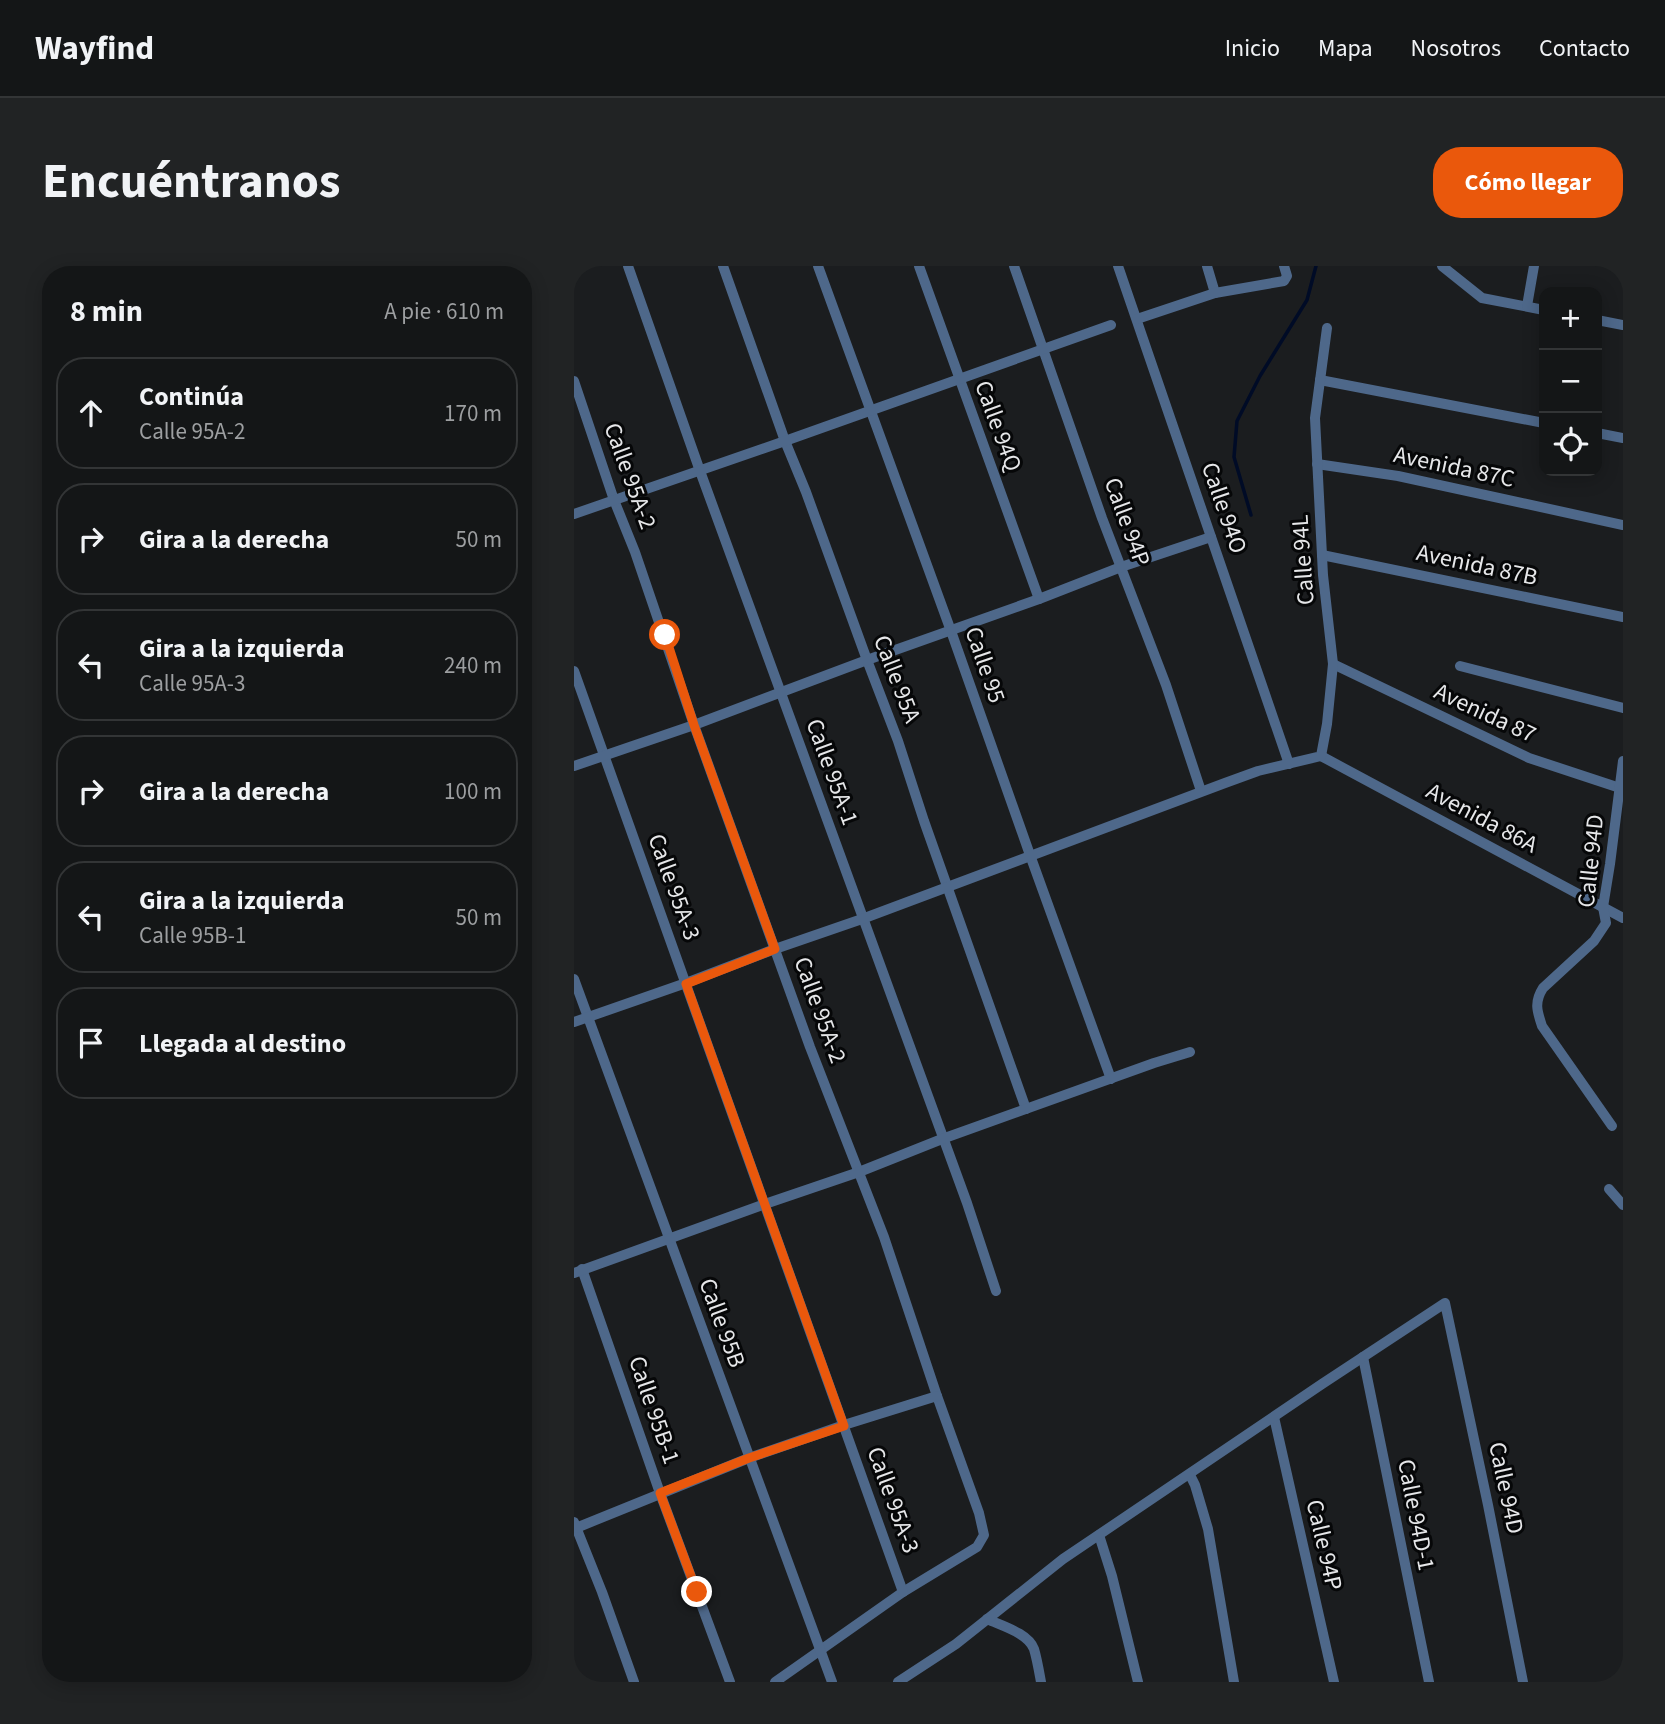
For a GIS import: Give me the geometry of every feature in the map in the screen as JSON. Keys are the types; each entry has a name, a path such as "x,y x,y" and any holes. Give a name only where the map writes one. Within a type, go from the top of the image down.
{"street":[{"name":"Calle 95A-1","path":"628,266 862,919 967,1203 996,1291"},
{"name":"Calle 95A","path":"723,266 785,442 898,741 1026,1109"},
{"name":"Calle 95","path":"818,266 1111,1079"},
{"name":"Calle 94Q","path":"919,266 1038,599"},
{"name":"Calle 94P","path":"1014,266 1166,685 1201,791"},
{"name":"Calle 94O","path":"1118,266 1289,764"},
{"path":"1207,266 1215,293"},
{"path":"1442,266 1482,298 1539,309"},
{"path":"1527,306 1534,266"},
{"path":"1137,318 1215,293 1281,281 1285,271"},
{"path":"1602,321 1623,325"},
{"path":"574,514 785,442 1111,325"},
{"name":"Calle 94L","path":"1321,755 1333,664 1322,555 1315,418 1327,328"},
{"path":"1320,380 1539,422"},
{"name":"Calle 95A-2","path":"574,381 614,500 640,564 694,725 810,1046 884,1237 979,1513 984,1535 977,1547 903,1591"},
{"path":"1602,434 1623,439"},
{"name":"Avenida 87C","path":"1317,464 1398,476 1623,525"},
{"path":"574,766 694,725 1121,567 1211,537"},
{"name":"Avenida 87B","path":"1322,555 1623,617"},
{"name":"Avenida 87","path":"1333,664 1529,758 1622,788"},
{"path":"1460,666 1623,708"},
{"name":"Calle 95A-3","path":"574,671 903,1591"},
{"path":"574,1022 686,984 1201,791 1258,771 1321,755"},
{"name":"Avenida 86A","path":"1321,755 1623,918"},
{"name":"Calle 94D","path":"1612,1126 1542,1026 1535,1007 1543,988 1594,941 1606,923 1603,907 1622,788 1623,761"},
{"path":"1610,864 1623,868"},
{"name":"Calle 95B","path":"574,979 832,1682"},
{"path":"578,1271 1190,1052"},
{"path":"1609,1189 1623,1205"},
{"name":"Calle 95B-1","path":"578,1271 730,1682"},
{"name":"Calle 94D","path":"1363,1357 1445,1303 1523,1682"},
{"path":"898,1682 956,1644 1063,1559 1363,1357"},
{"name":"Calle 94D-1","path":"1363,1357 1429,1682"},
{"path":"634,1682 575,1525 749,1458 937,1396"},
{"name":"Calle 94P","path":"1274,1417 1334,1682"},
{"path":"1189,1475 1195,1485 1208,1529 1234,1682"},
{"path":"1099,1535 1138,1682"},
{"path":"775,1682 903,1591"},
{"path":"987,1619 1030,1642 1034,1648 1041,1682"}],"waterway":[{"path":"1251,515 1234,457 1237,421 1260,376 1307,300 1316,266"}],"route":[{"path":"665,635 694,725 775,949 686,984 844,1426 749,1458 660,1493 697,1592"}]}
